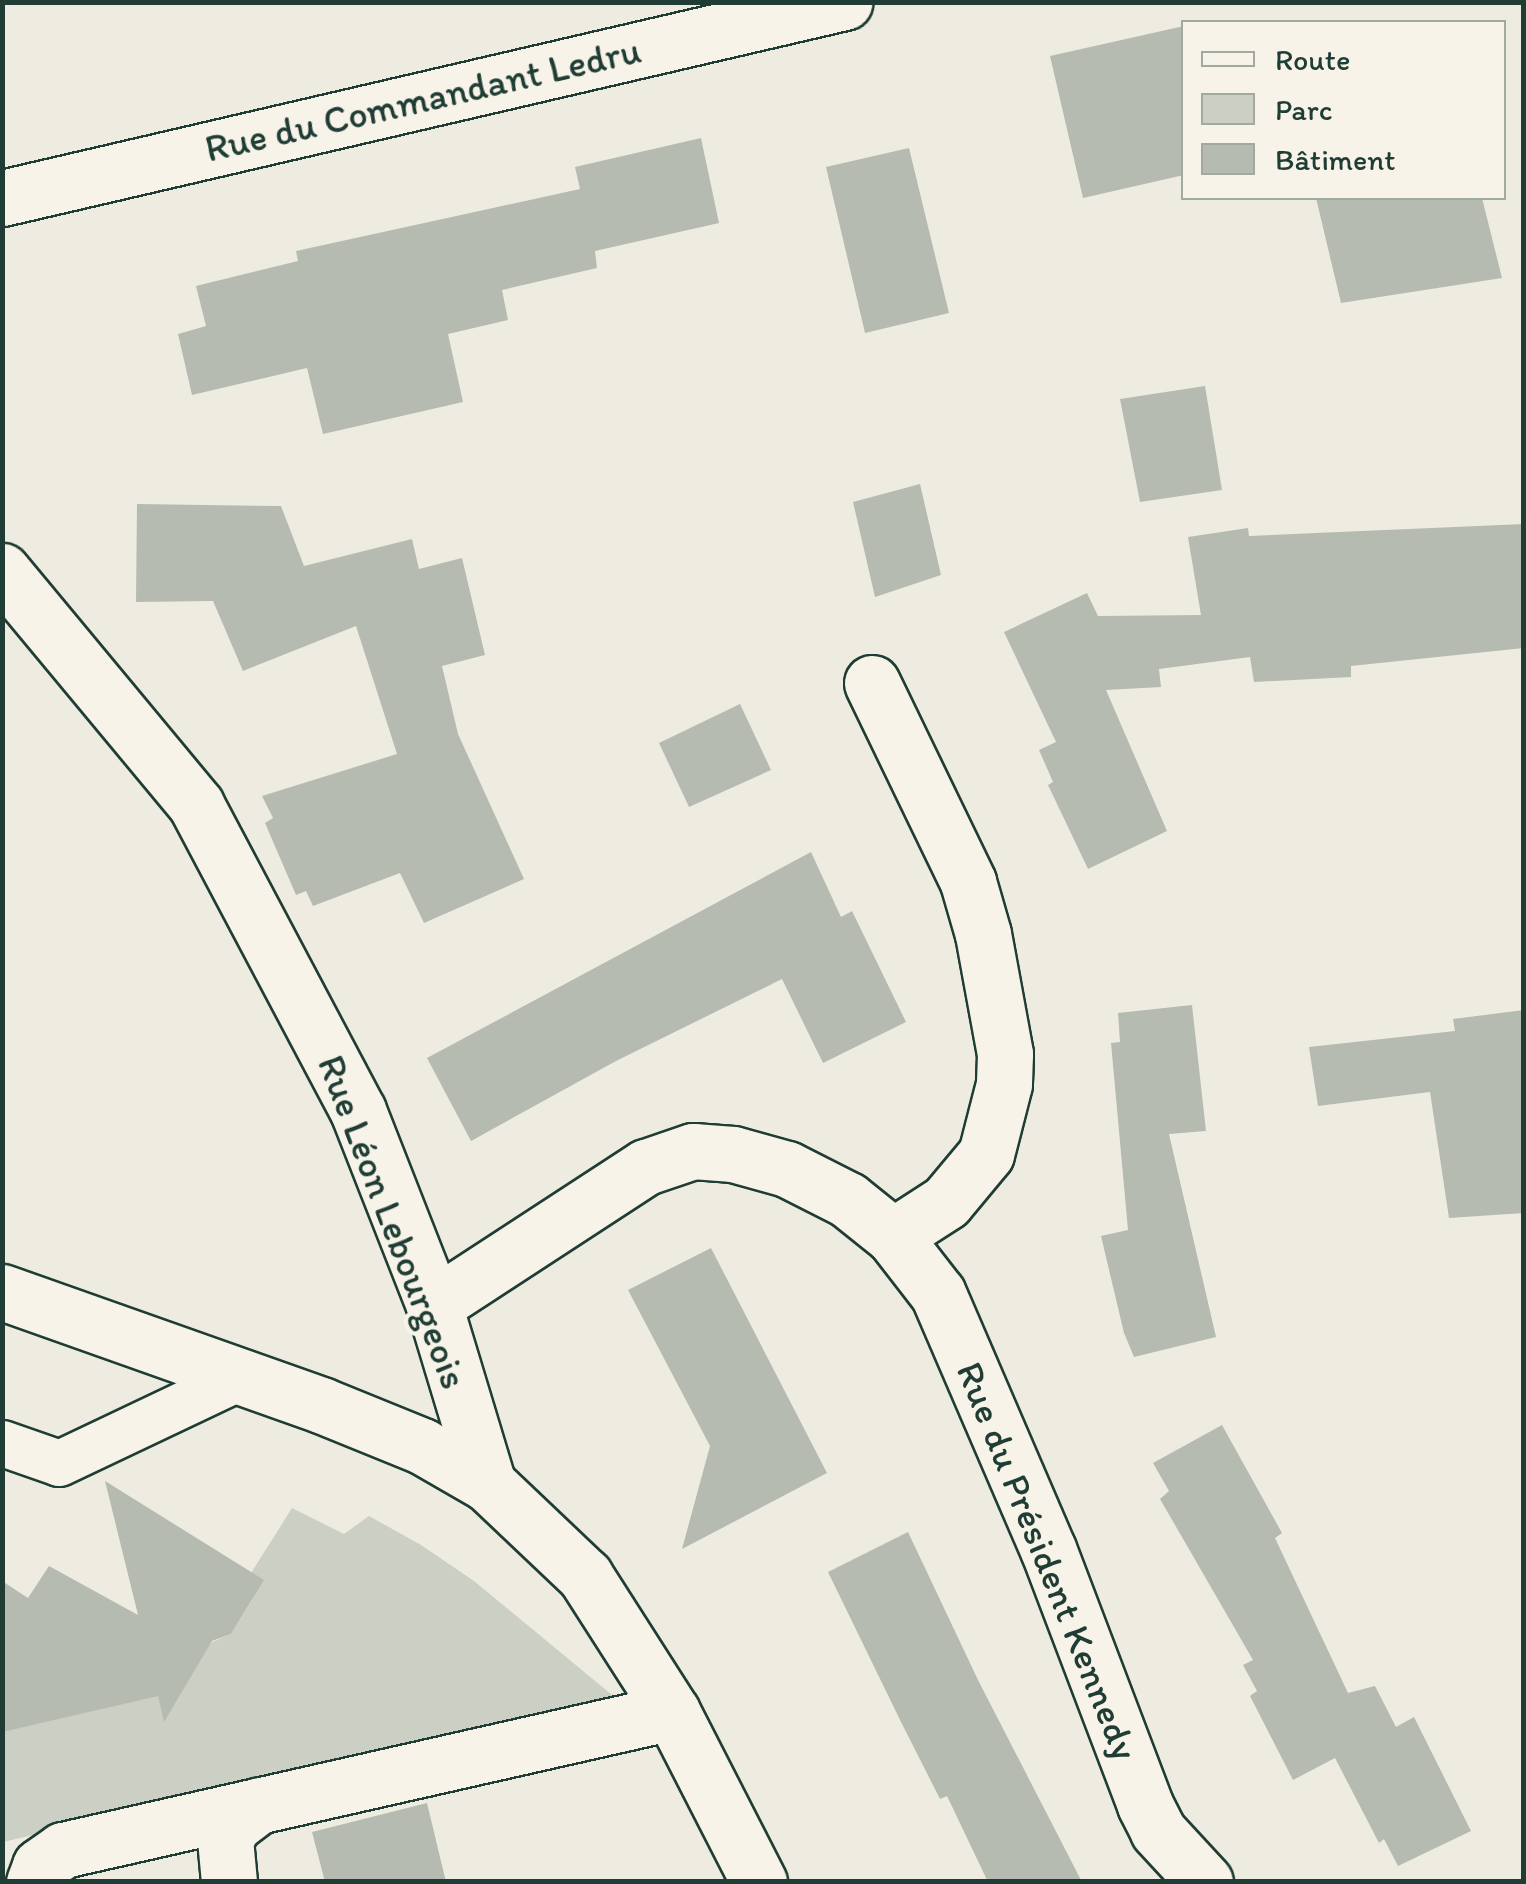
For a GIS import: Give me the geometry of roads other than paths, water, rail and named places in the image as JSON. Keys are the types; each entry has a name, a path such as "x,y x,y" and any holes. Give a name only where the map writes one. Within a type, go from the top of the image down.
{"street":[{"name":"Rue du Commandant Ledru","path":"2,198 844,2"},
{"name":"Rue Léon Lebourgeois","path":"2,572 196,806 358,1111 434,1306 488,1484 585,1576 672,1712 759,1882"},
{"path":"872,683 968,882 983,934 1005,1054 1004,1084 986,1154 946,1202 893,1236"},
{"name":"Rue du Président Kennedy","path":"434,1306 646,1167 693,1151 733,1154 787,1169 848,1200 893,1236 938,1294 1048,1549 1158,1831 1205,1882"},
{"path":"2,1292 240,1376 422,1446 488,1484"},
{"path":"34,1882 40,1866 63,1850 672,1712"},
{"path":"230,1882 225,1839 234,1824 259,1805"}],"lane":[{"path":"2,1443 59,1463 240,1376"}]}
